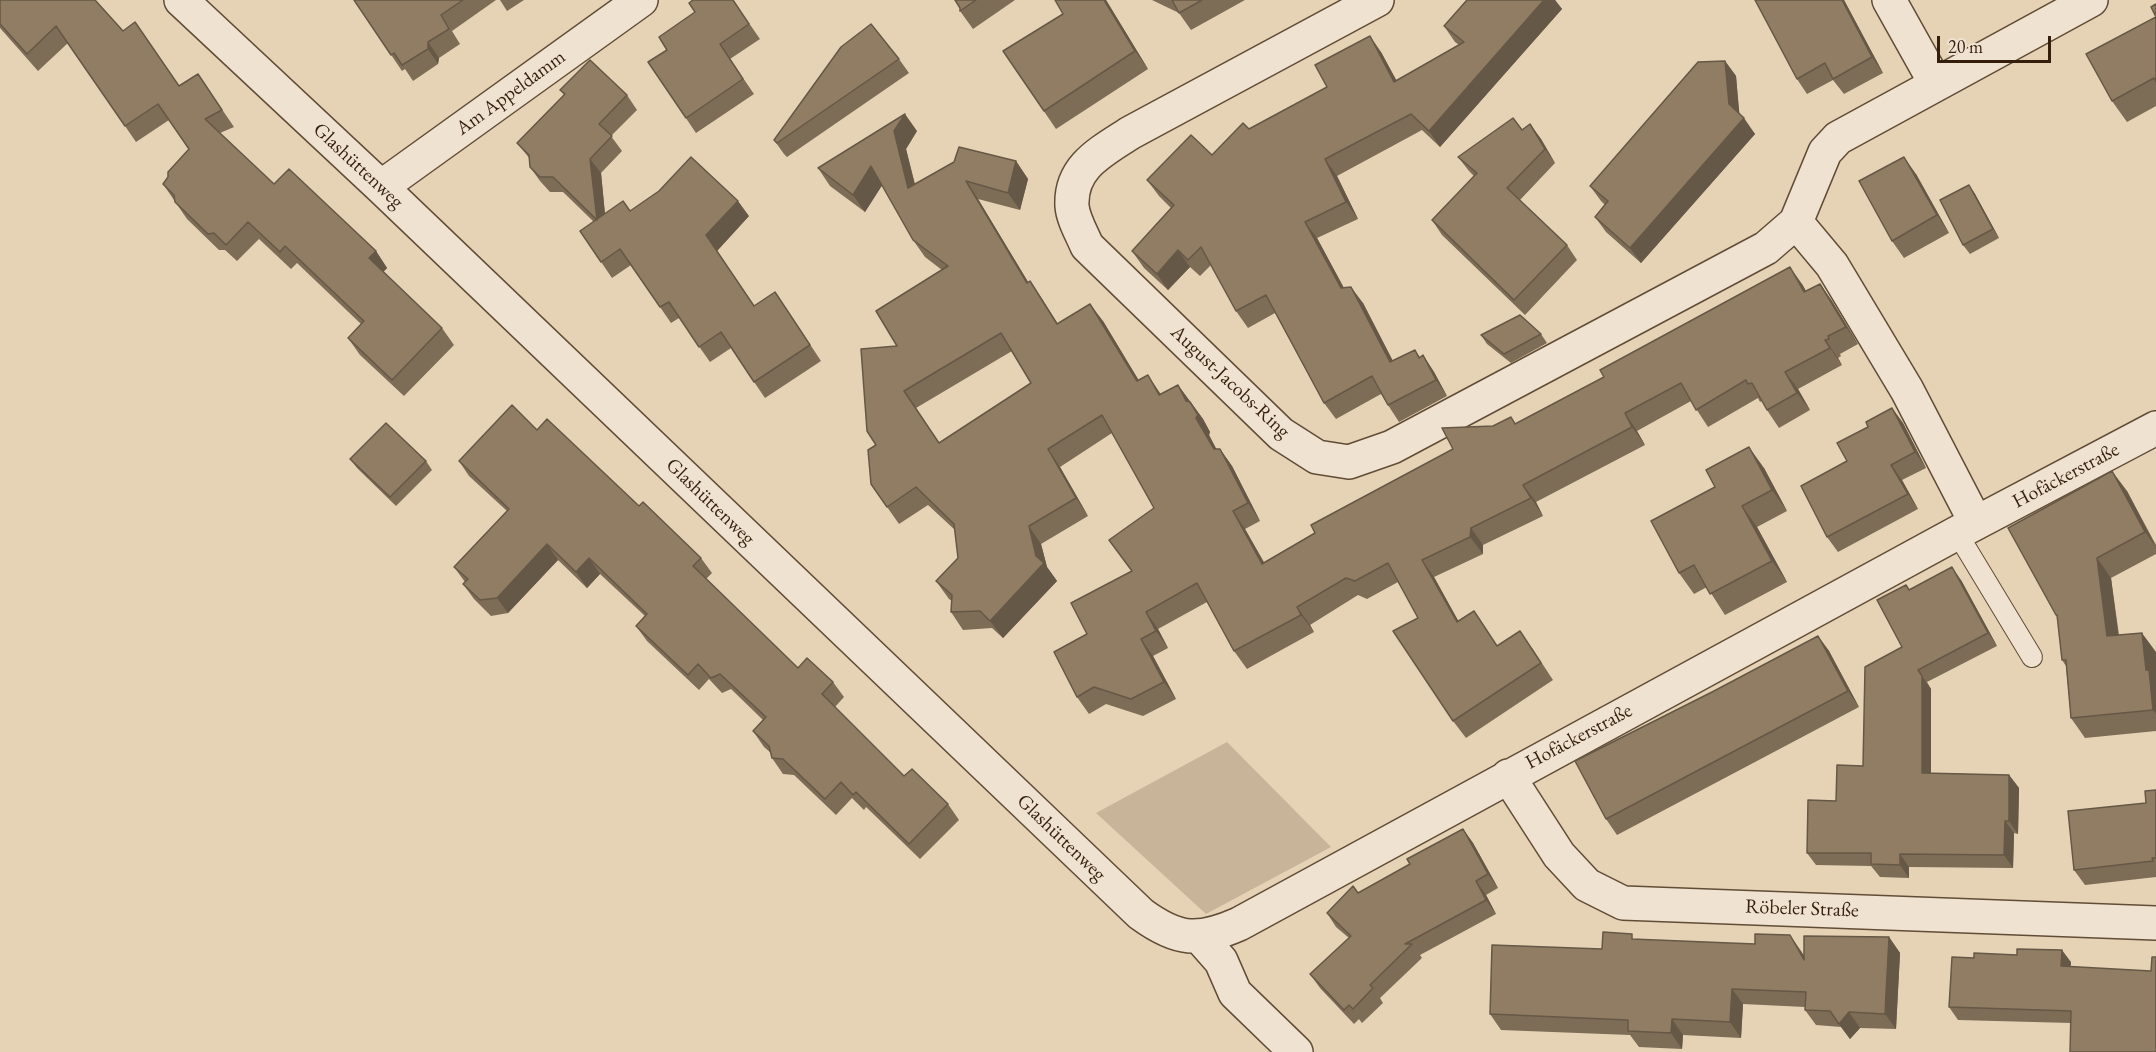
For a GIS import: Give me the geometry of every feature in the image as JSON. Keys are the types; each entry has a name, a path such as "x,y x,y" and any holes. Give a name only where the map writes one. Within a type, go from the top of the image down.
{"street":[{"name":"Glashüttenweg","path":"181,0 381,187 1141,914 1157,926 1176,934 1199,936"},
{"name":"August-Jacobs-Ring","path":"1377,0 1130,133 1094,156 1074,182 1072,208 1087,246 1281,434 1317,457 1349,462 1392,447 1766,248 1796,222 1825,152 1838,138 2091,0"},
{"path":"1889,0 1936,84"},
{"name":"Am Appeldamm","path":"381,187 628,4"},
{"path":"1796,222 1832,265 1907,390 1966,528"},
{"name":"Hofäckerstraße","path":"1199,936 1215,934 1239,924 1966,528 2156,428"},
{"name":"Röbeler Straße","path":"1508,776 1559,855 1587,885 1623,903 2156,923"},
{"path":"1199,936 1221,961 1234,993 1296,1052"}],"lane":[{"path":"1966,528 2032,657"}],"shaded area":[{"path":"1227,742 1331,847 1206,914 1096,813"}],"building":[{"path":"0,0 95,0 123,31 135,22 179,86 198,74 222,110 205,119 274,184 289,169 376,251 369,258 442,328 392,380 348,338 364,321 285,246 280,252 248,222 226,245 214,233 208,234 175,202 174,195 163,184 168,177 168,172 189,149 158,104 125,126 56,26 27,54 0,24"},
{"path":"354,0 463,0 441,15 449,29 428,42 428,49 402,65 394,53 391,55"},
{"path":"693,0 733,0 749,24 720,44 743,79 686,118 648,62 667,50 659,37 695,12 689,3"},
{"path":"955,0 976,0 960,11"},
{"path":"1055,0 1104,0 1135,51 1044,111 1003,51 1063,14"},
{"path":"1172,0 1202,0 1179,13"},
{"path":"1467,0 1544,0 1429,131 1411,114 1325,159 1346,202 1305,222 1341,288 1351,287 1390,362 1415,350 1419,358 1423,355 1436,380 1388,405 1372,376 1324,403 1266,295 1236,311 1201,247 1188,260 1178,250 1157,274 1132,251 1174,205 1147,180 1191,135 1212,155 1243,123 1249,129 1327,87 1315,65 1370,36 1394,82 1464,42 1444,26"},
{"path":"1755,0 1842,0 1872,57 1833,79 1825,63 1797,79"},
{"path":"2156,4 2156,17 2151,7"},
{"path":"2156,17 2156,82 2154,78 2112,101 2086,54"},
{"path":"871,24 899,59 777,143 774,140 841,47"},
{"path":"590,60 627,95 599,124 612,136 590,159 597,220 553,177 540,177 530,167 529,155 517,143 565,94 560,90"},
{"path":"1725,61 1729,104 1744,118 1630,248 1595,217 1608,201 1590,186 1698,62"},
{"path":"905,114 894,131 908,188 954,162 959,147 1016,161 1008,193 966,181 1027,283 1030,281 1057,324 1090,304 1137,381 1148,375 1159,395 1178,385 1186,401 1190,402 1198,415 1196,418 1214,449 1220,449 1248,503 1233,511 1262,564 1315,533 1311,525 1453,449 1442,428 1493,426 1511,417 1515,424 1604,377 1600,370 1790,267 1804,292 1820,284 1846,327 1828,336 1829,339 1825,340 1830,348 1785,372 1797,393 1767,410 1752,383 1748,384 1746,380 1696,410 1681,383 1625,413 1632,427 1523,485 1531,498 1471,528 1470,537 1422,560 1457,622 1474,611 1497,646 1520,631 1541,663 1453,721 1393,631 1418,618 1388,563 1355,581 1346,578 1297,607 1301,615 1234,651 1197,583 1146,612 1156,631 1141,639 1164,682 1131,699 1094,687 1077,697 1054,652 1087,634 1071,603 1132,571 1109,540 1154,508 1102,415 1048,449 1076,498 1029,526 1036,556 1044,563 990,621 980,611 951,612 952,595 936,581 958,558 954,524 916,487 887,507 871,484 868,450 876,445 867,431 861,349 897,346 876,311 948,266 913,240 871,166 853,195 818,168","holes":["1001,333 1031,383 939,443 904,391"]},
{"path":"1513,118 1522,130 1530,124 1545,149 1507,188 1567,245 1514,300 1432,220 1477,173 1458,157"},
{"path":"691,157 738,201 706,235 754,306 775,292 810,345 754,382 721,332 699,347 669,302 660,307 620,249 601,262 580,231 623,201 630,211 659,191"},
{"path":"1904,157 1937,215 1892,241 1859,181"},
{"path":"1969,185 1993,229 1963,245 1940,200"},
{"path":"1520,315 1541,334 1504,354 1481,335"},
{"path":"512,405 537,430 547,419 639,506 643,502 701,558 693,566 798,668 807,658 833,682 822,694 904,776 912,769 948,804 909,844 856,792 853,795 841,782 825,799 783,759 772,758 769,746 753,731 766,717 720,674 711,678 698,664 688,675 636,626 647,614 589,558 576,572 547,544 497,598 480,600 463,584 468,579 454,567 509,509 459,461"},
{"path":"1892,408 1915,452 1891,465 1908,494 1827,537 1801,486 1847,461 1837,443 1868,427 1866,422"},
{"path":"386,423 426,461 390,497 350,459"},
{"path":"1749,447 1772,490 1742,506 1772,561 1710,594 1694,565 1679,573 1651,521 1715,487 1706,470"},
{"path":"2112,471 2145,532 2097,558 2107,636 2142,633 2153,710 2071,718 2066,660 2062,660 2057,615 2008,528"},
{"path":"1952,567 1988,633 1918,670 1922,676 1922,773 2009,775 2009,821 2005,821 2004,855 1900,854 1900,865 1871,864 1871,853 1807,853 1808,800 1836,801 1837,765 1863,766 1865,667 1902,647 1877,600 1906,585 1909,590"},
{"path":"1818,636 1848,691 1606,819 1575,761"},
{"path":"2156,790 2156,858 2152,858 2153,861 2074,870 2068,811 2146,803 2145,791"},
{"path":"1463,829 1488,874 1476,881 1486,900 1405,944 1412,944 1370,985 1373,988 1353,1009 1349,1005 1344,1010 1310,974 1351,936 1327,913 1353,886 1358,893 1410,864 1407,859"},
{"path":"1603,932 1632,934 1632,939 1755,944 1755,934 1790,935 1804,960 1804,936 1889,937 1885,1014 1849,1012 1839,1024 1830,1011 1805,1010 1806,992 1732,989 1730,1022 1672,1019 1671,1033 1628,1031 1628,1020 1490,1014 1492,945 1602,949"},
{"path":"2017,949 2062,950 2061,966 2151,971 2152,957 2156,957 2156,1052 2070,1052 2071,1011 1949,1007 1952,957 1974,958 1974,953 2017,955"}]}
